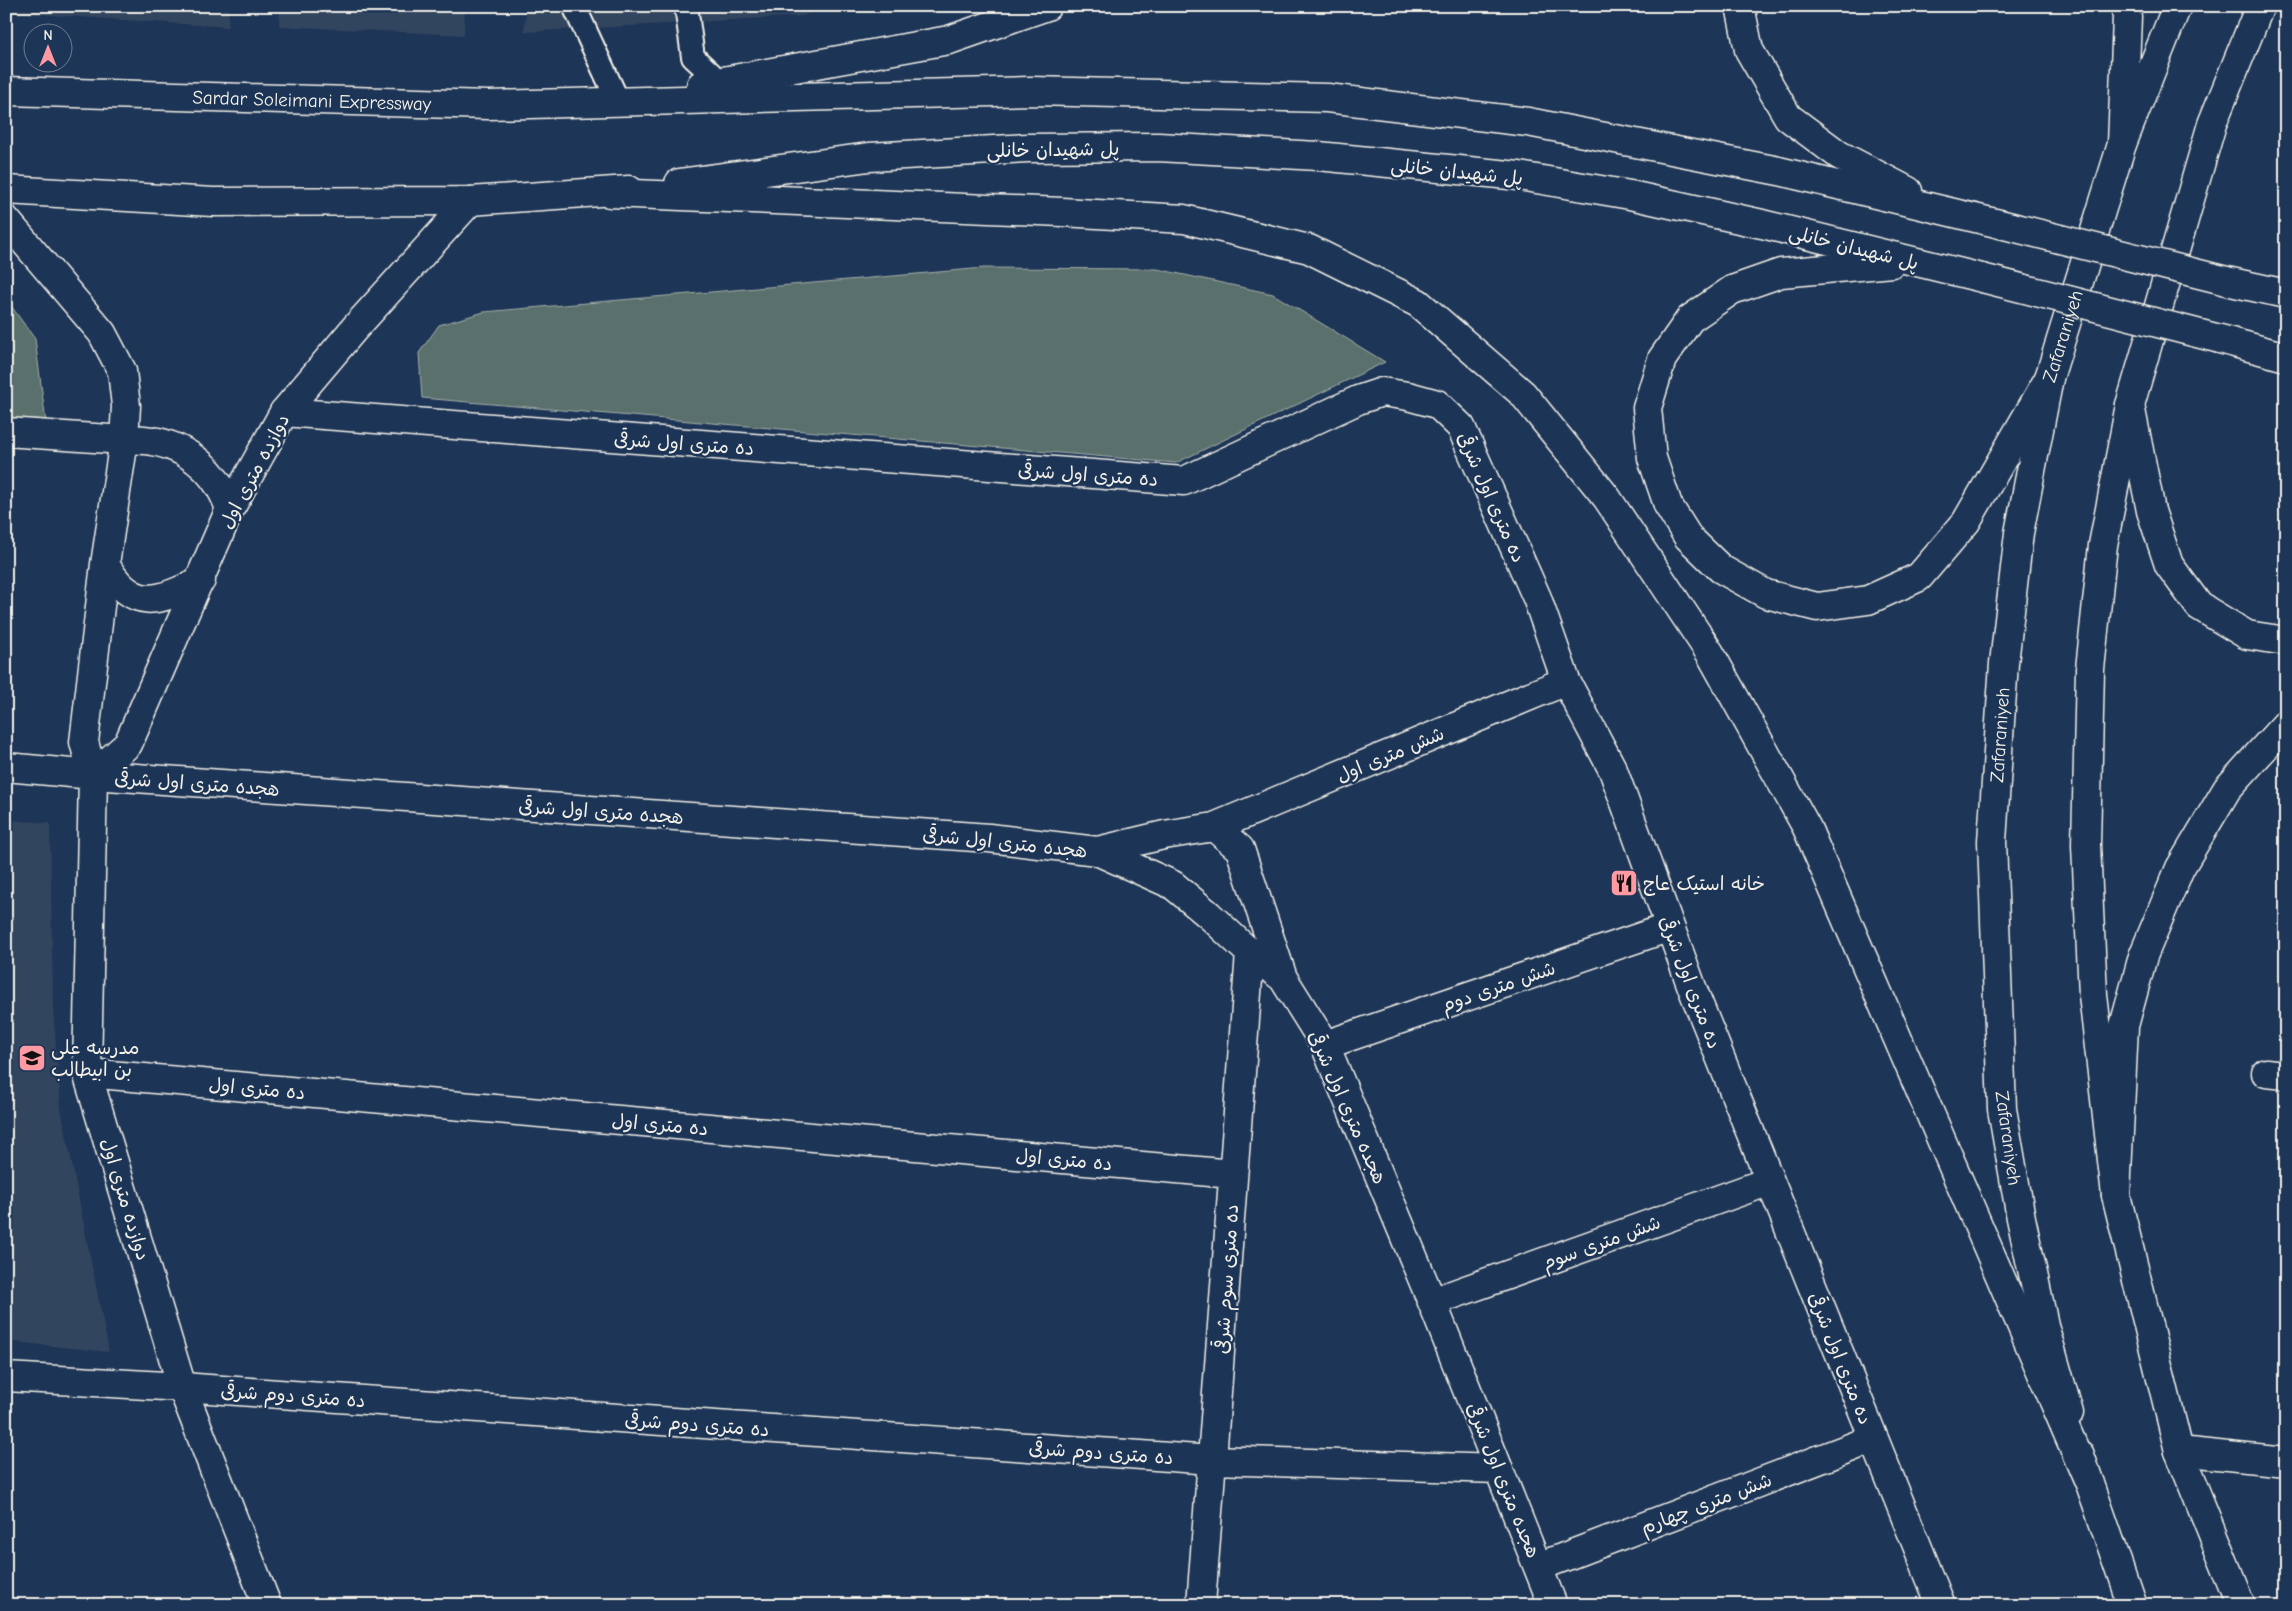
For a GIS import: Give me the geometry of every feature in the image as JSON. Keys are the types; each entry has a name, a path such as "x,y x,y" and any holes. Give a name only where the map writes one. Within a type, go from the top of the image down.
{"main road":[{"path":"618,101 949,40 1048,6"},
{"path":"1740,6 1749,50 1788,117 1839,155 1942,210"},
{"path":"2122,144 2127,17 2125,6"},
{"name":"Zafaraniyeh","path":"2087,1478 2044,1325 2021,1218 2002,1109 1992,842 2004,663 2019,533 2049,378 2122,144 2178,6"},
{"path":"2241,1605 2179,1452 2116,1195 2093,995 2086,845 2090,669 2103,545 2130,405 2212,124 2260,6"},
{"name":"Sardar Soleimani Expressway","path":"6,91 488,105 618,101"},
{"path":"618,101 1031,91 1327,98 1528,122 1779,170 2286,294"},
{"name":"پل شهیدان خانلی","path":"610,193 869,157 1027,148 1158,147 1318,156 1519,176 1630,195 1762,224 1913,261 2286,356"},
{"path":"6,190 213,202 470,201 610,193 1184,219 1309,249 1418,303 1523,394 1607,498 1710,653 1808,828 2087,1478 2132,1605"},
{"name":"دوازده متری اول","path":"93,775 128,744 201,580 230,509 284,412 354,330 470,201"},
{"name":"دوازده متری اول","path":"6,220 102,333 122,370 126,406 124,440 105,564 84,742 93,775 88,1073 182,1387 267,1605"},
{"path":"1913,261 1781,273 1732,290 1690,319 1662,359 1647,408 1652,458 1668,505 1688,538 1720,569 1766,594 1817,607 1868,600 1918,576 1966,522 2049,378"},
{"name":"ده متری اول شرقی","path":"284,412 1184,481 1358,400 1382,392 1408,396 1437,404 1461,427 1537,598 1566,680 1613,770 1693,990 1941,1605"},
{"path":"2130,405 2151,511 2169,565 2199,606 2247,636 2286,641"},
{"path":"6,432 154,441 183,451 208,469 225,494 230,509"},
{"path":"105,564 113,578 129,594 152,599 172,596 201,580"},
{"name":"شش متری اول","path":"1097,851 1164,835 1214,827 1566,680"},
{"path":"2116,1195 2124,1026 2143,956 2180,868 2227,789 2286,724"},
{"name":"هجده متری اول شرقی","path":"6,766 93,775 989,838 1097,851 1173,885 1250,953 1283,978 1325,1046 1432,1302 1553,1605"},
{"path":"1214,827 1240,849 1283,978"},
{"name":"شش متری دوم","path":"1325,1046 1670,927"},
{"name":"ده متری سوم شرقی","path":"1201,1605 1250,953"},
{"name":"ده متری اول","path":"88,1073 1234,1174"},
{"name":"شش متری سوم","path":"1432,1302 1770,1181"},
{"name":"ده متری دوم شرقی","path":"6,1377 182,1387 1212,1460 1499,1469"},
{"name":"شش متری چهارم","path":"1538,1567 1873,1439"},
{"path":"2179,1452 2286,1462"}],"lane":[{"path":"574,6 618,101"},
{"path":"686,6 693,57 720,82"}],"shaded area":[{"path":"6,6 229,6 228,27 6,12"},
{"path":"280,6 465,6 464,35 279,26"},
{"path":"527,6 829,6 802,16 524,32"},
{"name":"مدرسه علی بن ابیطالب","path":"6,820 50,823 53,1008 61,1108 109,1352 6,1341"}],"green space":[{"path":"984,268 1157,269 1273,294 1385,362 1176,463 422,398 419,353 439,325 484,312"},
{"path":"6,299 35,339 46,422 6,419"}],"place":[{"name":"خانه استیک عاج","path":"1624,883"},
{"name":"مدرسه علی بن ابیطالب","path":"32,1058"}]}
